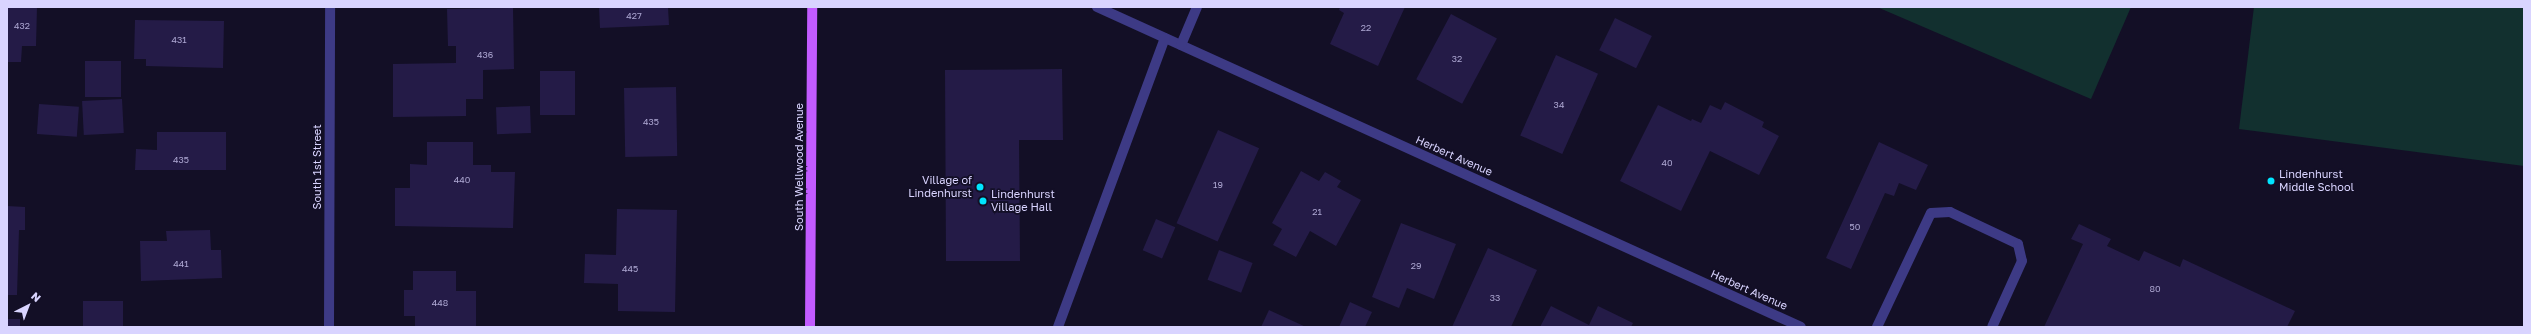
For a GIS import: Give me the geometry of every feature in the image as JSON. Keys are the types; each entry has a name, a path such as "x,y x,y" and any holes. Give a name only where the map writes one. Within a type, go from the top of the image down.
{"main road":[{"name":"South Wellwood Avenue","path":"810,327 812,7"}],"street":[{"name":"South 1st Street","path":"329,327 330,7"},
{"name":"Herbert Avenue","path":"1098,7 1801,327"},
{"path":"1181,45 1197,7"},
{"path":"1058,327 1165,38"},
{"path":"1877,327 1931,213 1950,212 2018,244 2022,261 1992,327"}],"green space":[{"path":"1877,7 2131,7 2091,99"},
{"path":"2254,7 2524,7 2524,166 2239,129"}],"building":[{"path":"7,7 37,7 36,46 22,46 21,62 7,62"},
{"path":"599,7 668,7 669,25 600,28"},
{"path":"1340,7 1405,7 1378,66 1330,44 1344,13 1339,10"},
{"path":"513,8 514,69 483,70 483,99 466,99 466,116 393,117 393,64 456,63 456,46 448,46 447,9"},
{"path":"1451,14 1497,38 1462,104 1416,79"},
{"path":"1615,18 1652,36 1636,68 1599,50"},
{"path":"135,20 224,21 223,68 146,66 146,59 134,59"},
{"path":"1556,55 1598,74 1562,154 1520,135"},
{"path":"85,61 121,61 121,97 85,97"},
{"name":"Lindenhurst Village Hall","path":"1062,69 1063,140 1019,140 1020,261 946,261 945,70"},
{"path":"540,71 575,71 575,115 540,115"},
{"path":"676,87 677,156 625,157 624,88"},
{"path":"122,99 124,133 84,135 82,101"},
{"path":"1725,102 1764,122 1762,127 1779,136 1759,175 1710,151 1681,211 1620,181 1658,105 1691,121 1692,119 1701,123 1710,105 1721,110"},
{"path":"39,104 79,107 77,137 37,134"},
{"path":"530,106 531,133 497,134 496,107"},
{"path":"1218,130 1259,148 1218,241 1177,223"},
{"path":"157,132 226,132 226,170 135,170 136,149 157,150"},
{"path":"427,142 473,142 473,165 491,165 491,172 515,172 513,228 395,226 395,188 410,188 410,164 427,165"},
{"path":"1879,142 1928,165 1916,190 1899,183 1894,196 1885,193 1851,269 1826,258"},
{"path":"1301,171 1319,181 1325,172 1341,181 1337,187 1361,200 1336,246 1310,231 1296,257 1273,245 1282,229 1272,223"},
{"path":"7,206 25,207 25,230 19,230 17,295 7,295"},
{"path":"617,209 677,210 675,312 618,311 618,284 584,283 585,254 616,255"},
{"path":"1156,219 1175,227 1162,259 1143,250"},
{"path":"1401,223 1456,244 1434,299 1407,288 1399,308 1372,297"},
{"path":"2079,224 2111,239 2107,246 2139,261 2144,251 2180,267 2183,259 2295,311 2287,327 2044,327 2083,244 2071,239"},
{"path":"210,230 211,250 221,250 222,278 141,281 140,241 167,241 166,231"},
{"path":"1488,248 1537,270 1511,327 1452,327"},
{"path":"1219,250 1253,263 1241,293 1208,280"},
{"path":"413,271 456,271 456,291 476,291 476,327 415,327 415,316 404,316 404,290 413,290"},
{"path":"83,301 123,301 123,327 83,327"},
{"path":"1350,302 1372,312 1365,327 1339,327"},
{"path":"1551,306 1589,325 1598,306 1633,323 1631,327 1540,327"},
{"path":"1269,310 1306,327 1261,327"},
{"path":"7,319 20,319 20,327 7,327"}],"place":[{"name":"Lindenhurst Middle School","path":"2271,181"},
{"name":"Village of Lindenhurst","path":"980,187"},
{"name":"Lindenhurst Village Hall","path":"983,201"}]}
